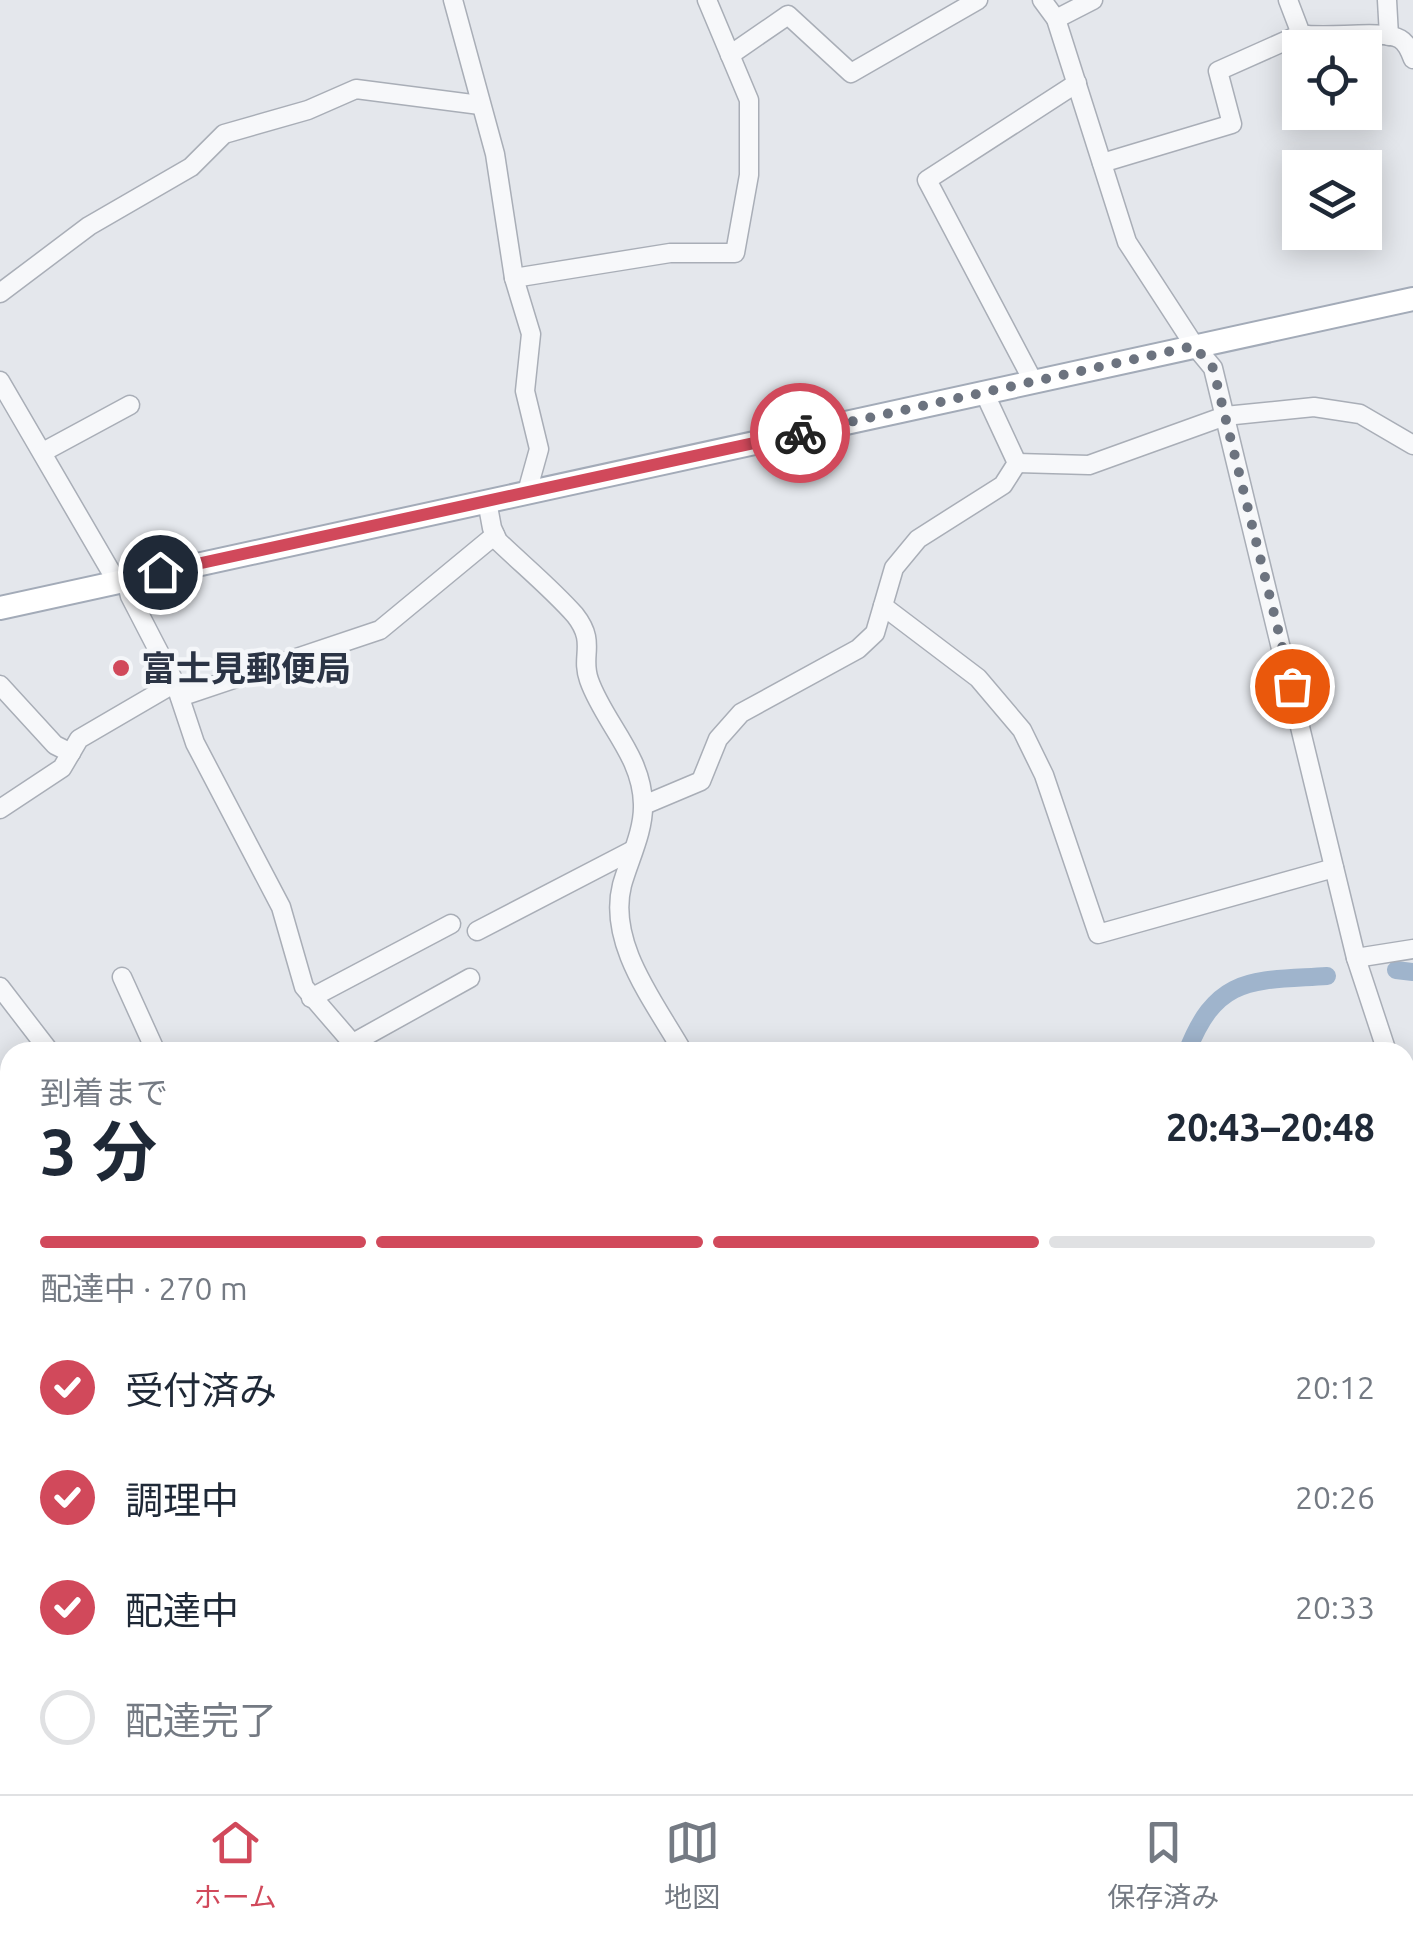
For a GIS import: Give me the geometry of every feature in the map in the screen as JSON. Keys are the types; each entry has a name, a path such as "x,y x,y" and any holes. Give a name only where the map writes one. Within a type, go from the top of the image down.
{"main road":[{"path":"0,608 1413,298"}],"street":[{"path":"452,0 494,154 514,278 531,334 525,391 539,448 526,492"},
{"path":"514,278 670,253 735,254 750,175 749,100 707,0"},
{"path":"730,55 788,15 851,73 978,0"},
{"path":"1042,0 1056,18 1127,242 1194,346 1213,368 1356,958 1384,1042"},
{"path":"1056,18 1093,0"},
{"path":"1288,0 1299,30"},
{"path":"1387,0 1389,36"},
{"path":"1382,36 1398,37 1409,47 1413,59"},
{"path":"1102,163 1232,124 1218,71 1282,42"},
{"path":"1033,381 928,180 1077,83"},
{"path":"0,293 88,226 191,167 224,134 308,110 356,89 480,104"},
{"path":"0,381 122,581 178,690 195,743 281,907 304,987 351,1042"},
{"path":"984,392 1017,463"},
{"path":"43,452 130,405"},
{"path":"1017,463 1089,465 1225,416 1314,406 1360,414 1413,445"},
{"path":"644,805 702,781 718,739 741,713 858,649 874,633 894,568 918,538 1002,486 1017,463"},
{"path":"486,501 495,535 577,618 590,643 586,670 590,683 631,752 644,805 622,886 620,926 626,948 678,1042"},
{"path":"0,809 62,768 79,739 178,690 380,630 495,535"},
{"path":"883,606 978,678 1022,730 1044,775 1098,934 1334,868"},
{"path":"0,685 55,745 71,753"},
{"path":"476,931 634,850"},
{"path":"311,998 451,924"},
{"path":"1356,958 1413,949"},
{"path":"122,978 151,1042"},
{"path":"366,1042 470,978"},
{"path":"0,988 42,1042"}],"waterway":[{"path":"1396,970 1413,972"},
{"path":"1192,1042 1211,1008 1240,987 1278,979 1327,976"}],"way so far":[{"path":"800,433 1194,346 1213,368 1292,686"}],"place":[{"name":"富士見郵便局","path":"121,668"}],"route":[{"path":"160,572 800,433"}]}
